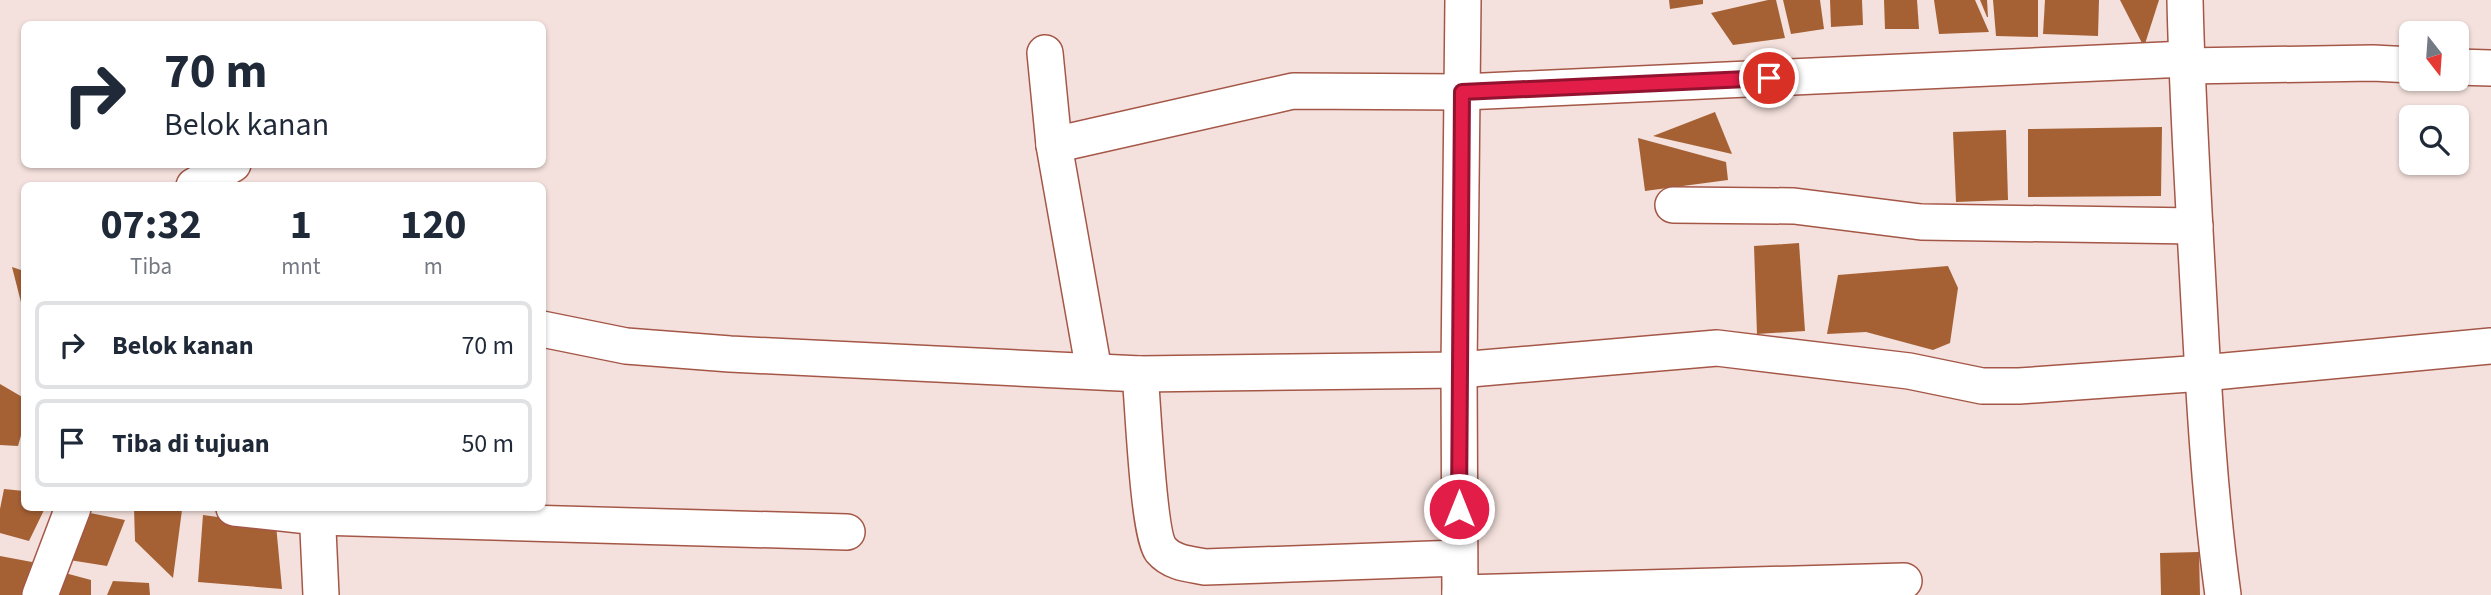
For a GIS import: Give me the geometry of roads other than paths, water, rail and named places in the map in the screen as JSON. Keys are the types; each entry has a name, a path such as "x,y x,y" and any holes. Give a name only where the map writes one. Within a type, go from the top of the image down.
{"street":[{"path":"1463,0 1459,370 1460,594 1904,581"},
{"path":"2185,0 2203,373 2212,516 2222,595"},
{"path":"1045,53 1054,145 1094,371"},
{"path":"1054,145 1293,91 1462,92 2186,63 2399,64"},
{"path":"2469,67 2491,68"},
{"path":"201,182 226,168"},
{"path":"1673,205 1794,206 1921,222 2195,226"},
{"path":"546,330 626,346 730,354 1140,374 1459,370 1717,348 1909,371 1982,386 2020,386 2203,373 2491,345"},
{"path":"1140,374 1153,524 1160,549 1176,562 1205,568 1459,558"},
{"path":"40,595 72,511"},
{"path":"297,511 847,532"},
{"path":"318,512 321,595"}]}
